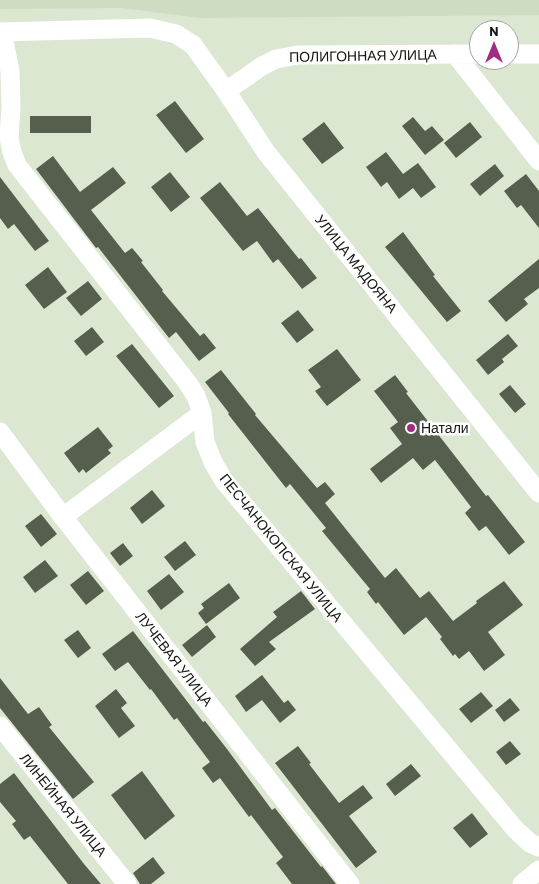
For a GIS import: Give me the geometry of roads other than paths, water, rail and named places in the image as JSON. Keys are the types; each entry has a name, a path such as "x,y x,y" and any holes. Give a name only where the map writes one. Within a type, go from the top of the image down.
{"street":[{"name":"УЛИЦА МАДОЯНА","path":"1,32 150,28 176,34 193,45 266,152 539,493"},
{"name":"ПЕСЧАНОКОПСКАЯ УЛИЦА","path":"1,32 10,71 11,107 9,138 17,165 187,382 196,396 202,413 205,442 213,462 224,481 515,829 530,843 539,847"},
{"path":"455,54 539,161"},
{"name":"ПОЛИГОННАЯ УЛИЦА","path":"226,91 262,66 276,59 298,55 469,54"},
{"path":"519,54 539,54"},
{"path":"63,517 202,413"},
{"name":"ЛУЧЕВАЯ УЛИЦА","path":"0,432 63,517 350,884"},
{"name":"ЛИНЕЙНАЯ УЛИЦА","path":"0,726 127,884"},
{"path":"522,884 539,870"}],"place":[{"name":"Натали","path":"411,428"}]}
